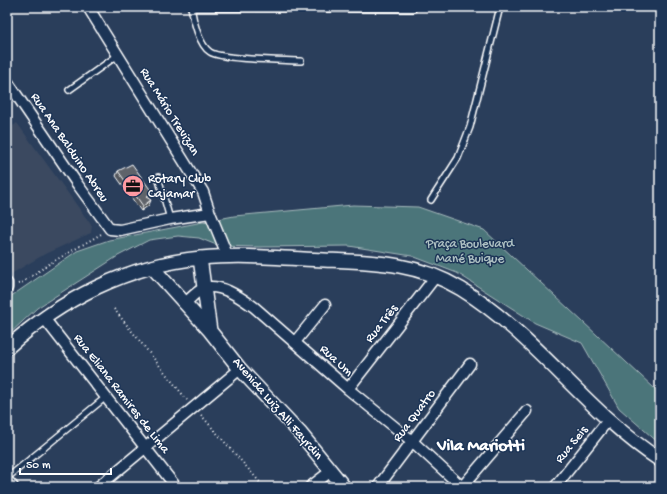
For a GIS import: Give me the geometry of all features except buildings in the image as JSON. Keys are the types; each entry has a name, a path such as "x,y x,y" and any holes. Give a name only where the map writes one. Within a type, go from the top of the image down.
{"street":[{"name":"Rua Mário Trevizan","path":"88,7 200,186 228,257"},
{"name":"Rua Ana Balduino Abreu","path":"7,81 110,229"},
{"path":"110,229 120,230 170,219 210,213"},
{"path":"7,348 26,330 74,299 116,278 152,267 200,258 228,257 360,262 401,266 436,276 461,289 503,320 609,419 660,460"},
{"path":"200,258 210,331"},
{"name":"Avenida Luiz Alli Fayrdin","path":"152,267 210,331 240,368 301,434 344,487"},
{"name":"Rua Três","path":"348,389 436,276"},
{"path":"7,283 7,288"},
{"path":"184,304 205,288"},
{"name":"Rua Um","path":"205,288 216,288 223,290 244,300 295,342 348,389 412,441 462,487"},
{"path":"295,342 325,305"},
{"name":"Rua Eliana Ramires de Lima","path":"44,318 176,487"},
{"name":"Rua Quatro","path":"380,484 470,364"},
{"path":"98,487 192,410 240,368"},
{"path":"462,487 527,411"},
{"name":"Rua Seis","path":"555,487 609,419"},
{"path":"310,487 331,471"},
{"path":"7,479 13,487"}],"lane":[{"path":"431,200 458,158 470,127 500,7"},
{"path":"302,61 227,57 209,52 198,35 192,8 412,9"},
{"path":"69,90 118,55"},
{"path":"158,177 170,219"},
{"path":"7,479 106,397"}],"path":[{"path":"7,288 23,282 49,264 110,229"}],"shaded area":[{"path":"17,123 92,226 91,233 45,254 11,274 7,268 7,130"}],"green space":[{"name":"Praça Boulevard Mané Buique","path":"353,205 418,207 484,230 660,392 660,444 619,408 582,343 535,323 457,273 412,256 349,246 219,246 199,238 178,236 149,240 118,256 37,308 7,336 7,299 77,251 109,240 234,216"}],"place":[{"name":"Rotary Club Cajamar","path":"133,186"}],"district":[{"name":"Vila Mariotti","path":"481,447"}]}
